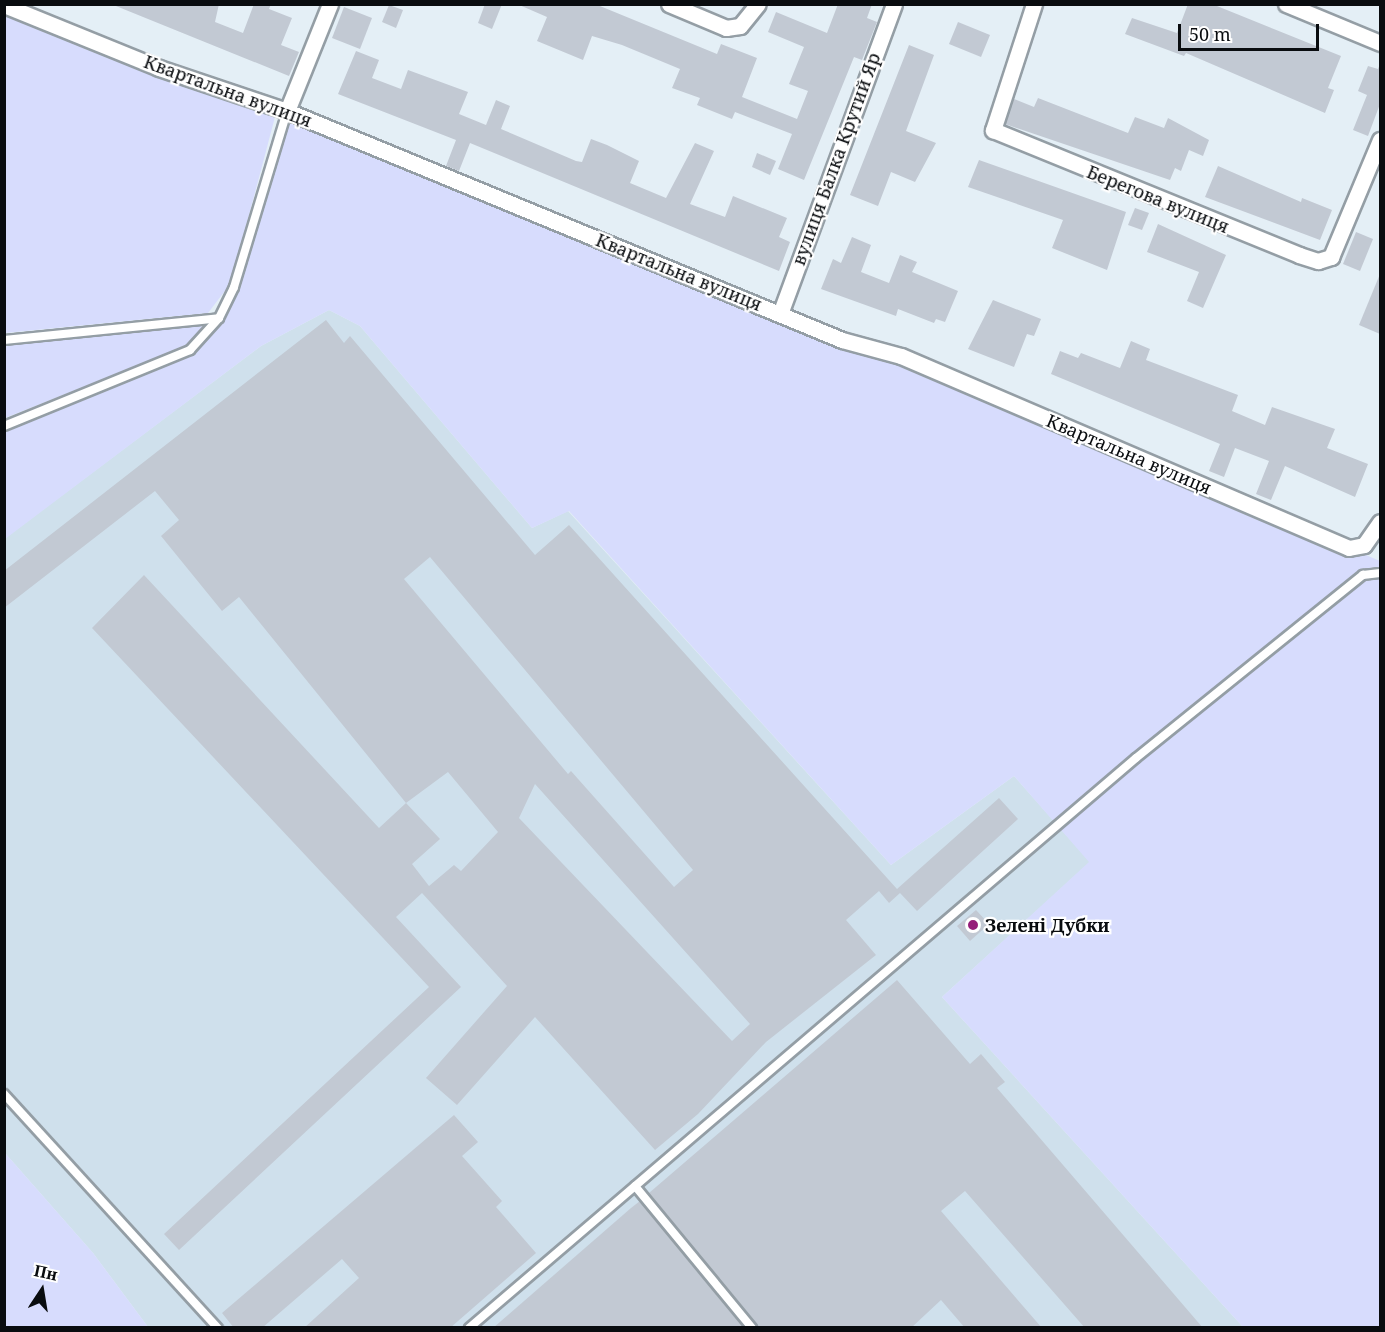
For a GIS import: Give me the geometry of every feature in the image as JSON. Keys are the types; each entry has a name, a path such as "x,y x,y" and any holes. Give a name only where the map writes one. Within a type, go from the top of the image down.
{"street":[{"path":"287,111 330,4"},
{"path":"669,4 726,27 741,26 758,4"},
{"name":"вулиця Балка Крутий Яр","path":"780,314 894,4"},
{"name":"Берегова вулиця","path":"1034,4 993,130 1299,255 1318,261 1331,257 1380,140"},
{"path":"1286,4 1380,43"},
{"name":"Квартальна вулиця","path":"4,5 159,68 287,111 842,340 901,356 1349,548 1364,545 1380,522"}],"lane":[{"path":"4,426 190,350 219,318 234,287 287,111"},
{"path":"4,340 219,318"},
{"path":"469,1328 1136,758 1363,574 1380,573"},
{"path":"4,1094 218,1328"},
{"path":"635,1186 752,1328"}],"shaded area":[{"path":"5,15 161,79 275,117 231,283 208,313 5,333"},
{"path":"287,111 901,356 1380,561 1380,1327 1243,1327 942,997 1089,862 1014,776 891,865 569,511 532,528 360,326 329,310 261,346 5,539 5,426 190,350 219,318 234,287"},
{"path":"329,310 360,326 532,528 568,511 891,865 1014,776 1090,862 942,997 1243,1327 148,1327 93,1253 5,1153 4,539 261,346"},
{"path":"215,320 184,347 5,418 5,345"},
{"path":"5,1153 93,1253 148,1327 5,1327"}],"building":[{"path":"111,4 219,4 215,22 243,33 254,4 271,4 269,9 292,18 281,45 299,52 289,76"},
{"path":"485,4 502,4 492,29 478,23"},
{"path":"517,4 595,4 717,54 721,44 757,58 742,97 797,119 808,91 789,84 804,47 768,32 776,12 827,33 838,4 872,4 867,18 877,22 862,60 854,57 804,180 778,169 792,134 735,112 732,119 697,105 700,98 672,88 680,69 622,45 592,36 583,60 537,41 547,17"},
{"path":"1188,4 1212,4 1341,56 1328,88 1334,90 1325,113 1186,53 1184,56 1125,34 1132,18 1177,33"},
{"path":"389,5 403,10 396,28 382,22"},
{"path":"344,7 372,18 360,49 332,38"},
{"path":"958,22 990,35 981,57 949,44"},
{"path":"909,45 934,55 906,131 936,143 915,182 891,172 878,206 850,195"},
{"path":"356,51 379,60 372,78 401,89 408,70 468,92 459,114 486,125 496,100 510,106 501,129 576,161 582,162 591,139 607,145 639,161 630,183 666,198 695,143 714,151 690,204 725,217 733,196 787,218 779,237 790,242 779,271 470,143 459,171 446,166 456,140 338,94"},
{"path":"1380,64 1380,104 1368,136 1353,130 1367,95 1358,91 1368,66 1378,69"},
{"path":"1038,98 1128,133 1135,117 1164,128 1168,118 1209,140 1203,156 1189,150 1181,171 1175,168 1170,180 1005,124 1014,99 1034,107"},
{"path":"757,153 776,161 770,175 752,167"},
{"path":"979,160 1126,212 1107,270 1052,248 1063,220 968,187"},
{"path":"1218,166 1301,202 1302,198 1332,210 1320,240 1205,197"},
{"path":"1135,208 1149,213 1142,230 1128,225"},
{"path":"1158,224 1226,255 1203,308 1187,301 1199,272 1147,252"},
{"path":"1356,232 1373,239 1360,271 1343,264"},
{"path":"852,237 871,245 861,272 889,283 900,255 917,262 912,272 958,291 945,322 936,319 934,323 898,309 896,316 821,289 833,259 841,263"},
{"path":"1380,274 1380,334 1359,325"},
{"path":"993,300 1041,319 1034,336 1027,334 1014,367 968,349"},
{"path":"326,320 344,343 350,336 535,555 569,525 897,889 999,798 1018,819 917,911 900,893 889,903 879,891 846,920 876,955 766,1042 698,1114 655,1150 535,1017 457,1105 426,1078 507,986 422,893 396,917 461,987 179,1250 164,1234 429,987 92,628 144,575 379,828 406,803 239,597 222,611 161,536 179,520 155,491 4,608 4,571","holes":["430,557 693,870 674,887 571,771 568,774 404,579","448,772 498,832 461,871 454,865 429,886 412,864 440,839 406,803","535,784 750,1024 732,1041 519,818"]},
{"path":"1131,341 1150,349 1146,360 1238,395 1232,411 1265,425 1272,407 1335,429 1327,448 1368,464 1355,497 1285,466 1271,500 1256,494 1269,461 1235,448 1224,477 1209,471 1220,444 1051,374 1060,351 1078,358 1081,353 1120,368"},
{"name":"Зелені Дубки","path":"976,910 989,924 970,941 957,926"},
{"path":"897,980 970,1064 981,1054 1005,1082 997,1088 1203,1328 1085,1328 965,1191 941,1211 1042,1328 965,1328 941,1300 911,1328 758,1328 649,1193"},
{"path":"454,1115 478,1142 462,1156 502,1201 496,1207 536,1253 450,1328 304,1328 359,1278 342,1259 262,1328 234,1328 222,1313"},
{"path":"640,1201 744,1328 493,1328 631,1208"}],"place":[{"name":"Зелені Дубки","path":"973,925"}]}
